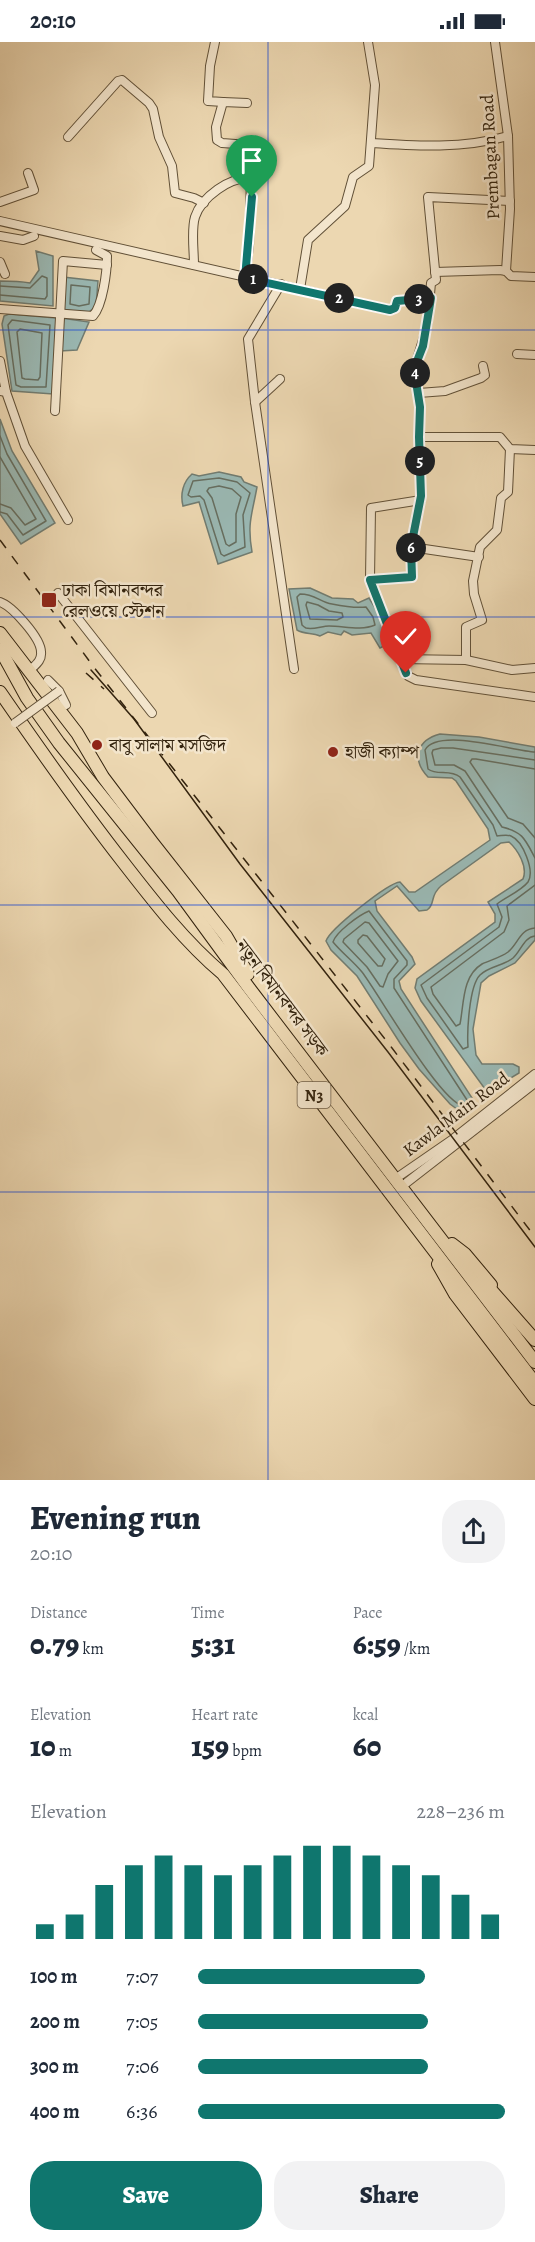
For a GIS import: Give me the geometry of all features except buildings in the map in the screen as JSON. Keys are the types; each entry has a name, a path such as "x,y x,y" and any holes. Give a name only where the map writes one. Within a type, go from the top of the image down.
{"highway":[{"name":"নতুন বিমানবন্দর সড়ক","path":"0,633 77,733 103,777 226,936 258,991"},
{"name":"নতুন বিমানবন্দর সড়ক","path":"0,649 27,699 82,773 224,950 260,1002 535,1362"},
{"name":"N3","path":"0,692 30,740"},
{"name":"নতুন বিমানবন্দর সড়ক","path":"30,740 165,916 206,960 223,974 535,1383"},
{"path":"441,1236 531,1336"},
{"path":"430,1245 442,1274 455,1294 535,1399"}],"street":[{"path":"214,42 208,101 247,103"},
{"path":"300,288 308,240 345,206 353,177 369,166 375,85 368,42"},
{"name":"Prembagan Road","path":"495,42 508,136 510,201 506,271"},
{"path":"68,137 118,81 122,80 153,109 159,137 172,166 176,193 204,203"},
{"path":"223,102 216,127 217,140 222,143 249,145"},
{"path":"371,143 451,145 484,143 508,136"},
{"path":"0,202 34,190 28,173"},
{"path":"194,265 195,219 204,203 226,183 251,179 250,227 245,278"},
{"path":"370,580 412,577 411,547 416,513 421,500 420,407 414,369 423,346 431,298 430,282 436,280 428,196 510,201"},
{"path":"0,221 390,310 395,308 397,301 431,298"},
{"path":"0,236 23,240 34,236"},
{"path":"0,309 93,316 101,303 107,265 107,256 96,250"},
{"path":"55,411 63,261 107,265"},
{"path":"0,262 5,274"},
{"path":"435,272 506,271 511,276 535,278"},
{"path":"280,284 248,339 294,669"},
{"path":"516,354 535,355"},
{"path":"0,361 3,392 25,446 68,520"},
{"path":"419,393 445,391 481,378 485,375 483,366"},
{"path":"255,402 280,378"},
{"path":"419,437 500,437 510,449 508,492 501,498 497,530 482,545 473,581 474,594 482,618 481,621 466,627 466,660"},
{"path":"510,449 535,450"},
{"path":"421,500 371,508 370,580 408,676 416,680 535,697"},
{"path":"411,547 479,556"},
{"path":"58,593 152,713"},
{"path":"0,602 12,608 38,639 42,651 39,661 29,671"},
{"path":"400,659 466,660 512,670 535,668"},
{"path":"48,680 66,705"},
{"path":"15,723 58,691"},
{"path":"6,711 30,740"},
{"name":"Kawla Main Road","path":"398,1183 535,1074"},
{"name":"Kawla Main Road","path":"398,1183 535,1083"}],"water":[{"path":"36,251 53,256 53,306 0,301 0,281 30,283 39,270"},
{"path":"63,277 98,281 96,306 89,312 63,310"},
{"path":"9,314 56,318 53,394 12,391 2,324 4,316"},
{"path":"61,318 89,322 77,350 60,351"},
{"path":"0,419 12,451 55,523 21,544 0,514"},
{"path":"219,472 241,477 244,482 257,487 250,526 252,552 218,564 199,502 183,506 182,497 184,484 192,474 199,476"},
{"path":"310,588 332,598 353,599 358,603 369,598 379,614 388,644 380,648 371,633 352,635 344,631 341,635 328,632 320,636 297,630 289,589"},
{"path":"440,734 479,737 535,747 535,940 515,963 489,976 481,983 473,1029 476,1055 482,1064 513,1064 519,1067 519,1073 494,1088 485,1089 421,1001 415,988 417,979 495,922 495,914 488,902 523,879 524,869 521,859 512,845 509,842 501,843 441,886 427,910 419,911 397,886 375,901 377,911 415,964 399,981 401,989 476,1104 468,1111 461,1112 450,1104 419,1069 357,976 331,950 326,941 348,917 384,890 400,882 409,892 415,892 490,840 488,829 456,781 452,778 428,777 419,764 418,757 422,745"}],"tram line":[{"path":"91,670 134,719 240,864 388,1052 535,1247"}],"railway":[{"path":"0,540 93,666 392,1048 535,1237"},
{"path":"86,673 104,689"}],"place":[{"name":"ঢাকা বিমানবন্দর রেলওয়ে স্টেশন","path":"49,600"},
{"name":"বাবু সালাম মসজিদ","path":"97,745"},
{"name":"হাজী ক্যাম্প","path":"333,752"}],"route":[{"path":"252,197 245,278 300,288 390,310 395,308 395,301 431,298 423,346 414,369 420,407 421,500 416,513 411,547 412,577 370,580 406,673"}]}
